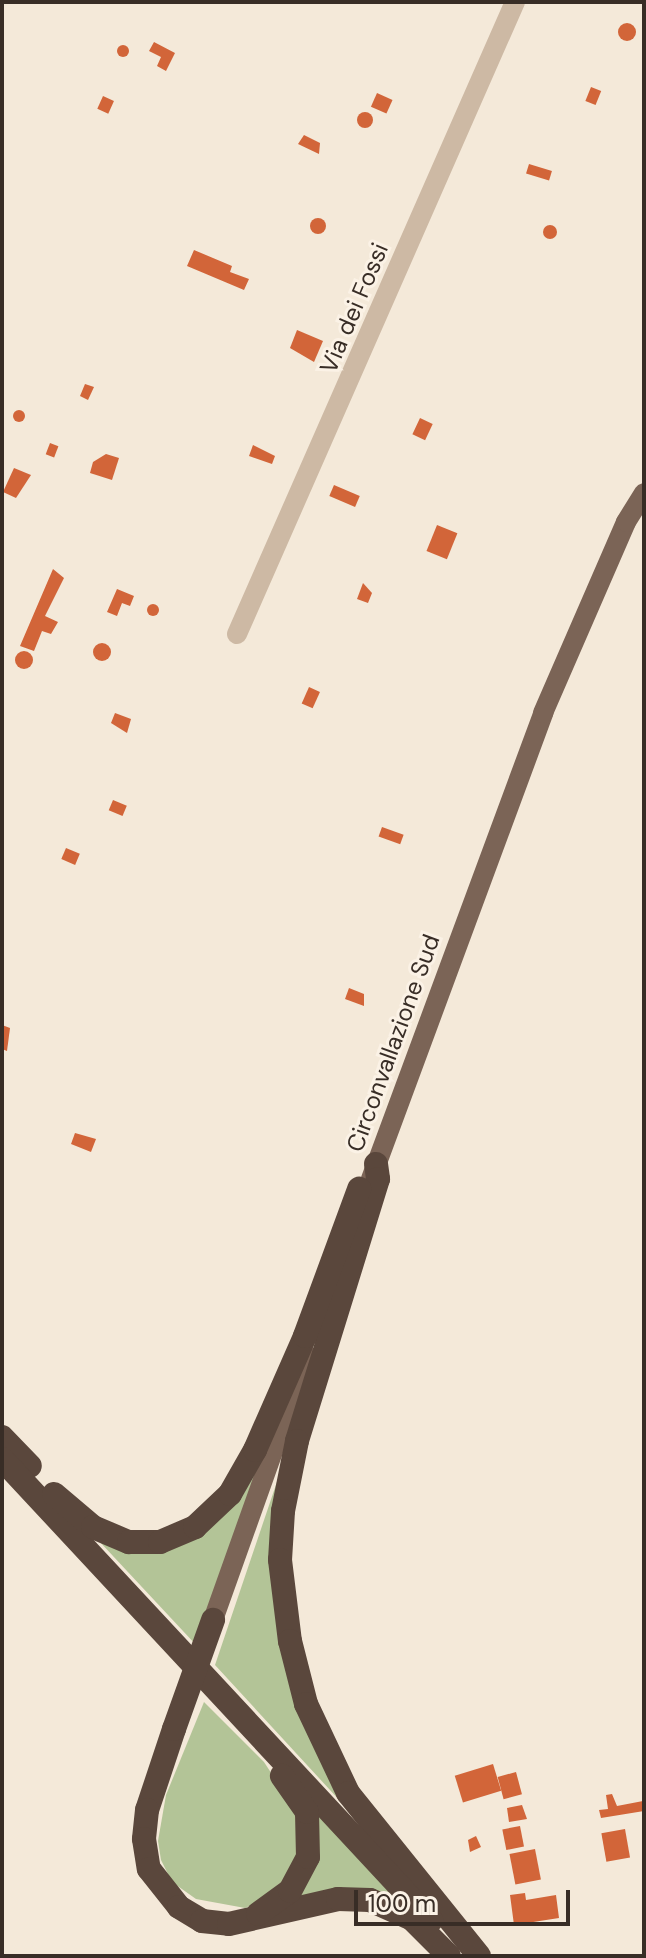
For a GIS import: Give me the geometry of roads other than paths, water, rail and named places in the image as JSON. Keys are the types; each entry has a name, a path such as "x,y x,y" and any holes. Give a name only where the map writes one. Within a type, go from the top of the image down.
{"highway":[{"path":"2,1437 65,1506 93,1527 129,1542 160,1542 195,1527 230,1494 255,1450 305,1336 363,1178 376,1164"},
{"path":"376,1164 378,1179 297,1441 283,1511 280,1560 290,1641 306,1704 348,1793 479,1956"},
{"path":"2,1459 465,1956"},
{"path":"213,1620 147,1810 144,1839 149,1869 179,1907 202,1921 245,1923 338,1899 370,1900 412,1919 449,1956"},
{"path":"162,1631 165,1648 276,1768 307,1812 308,1857 290,1891 245,1923"}],"main road":[{"name":"Circonvallazione Sud","path":"213,1620 376,1164 543,713 626,522 644,493"}],"street":[{"name":"Via dei Fossi","path":"237,634 515,2"}]}
